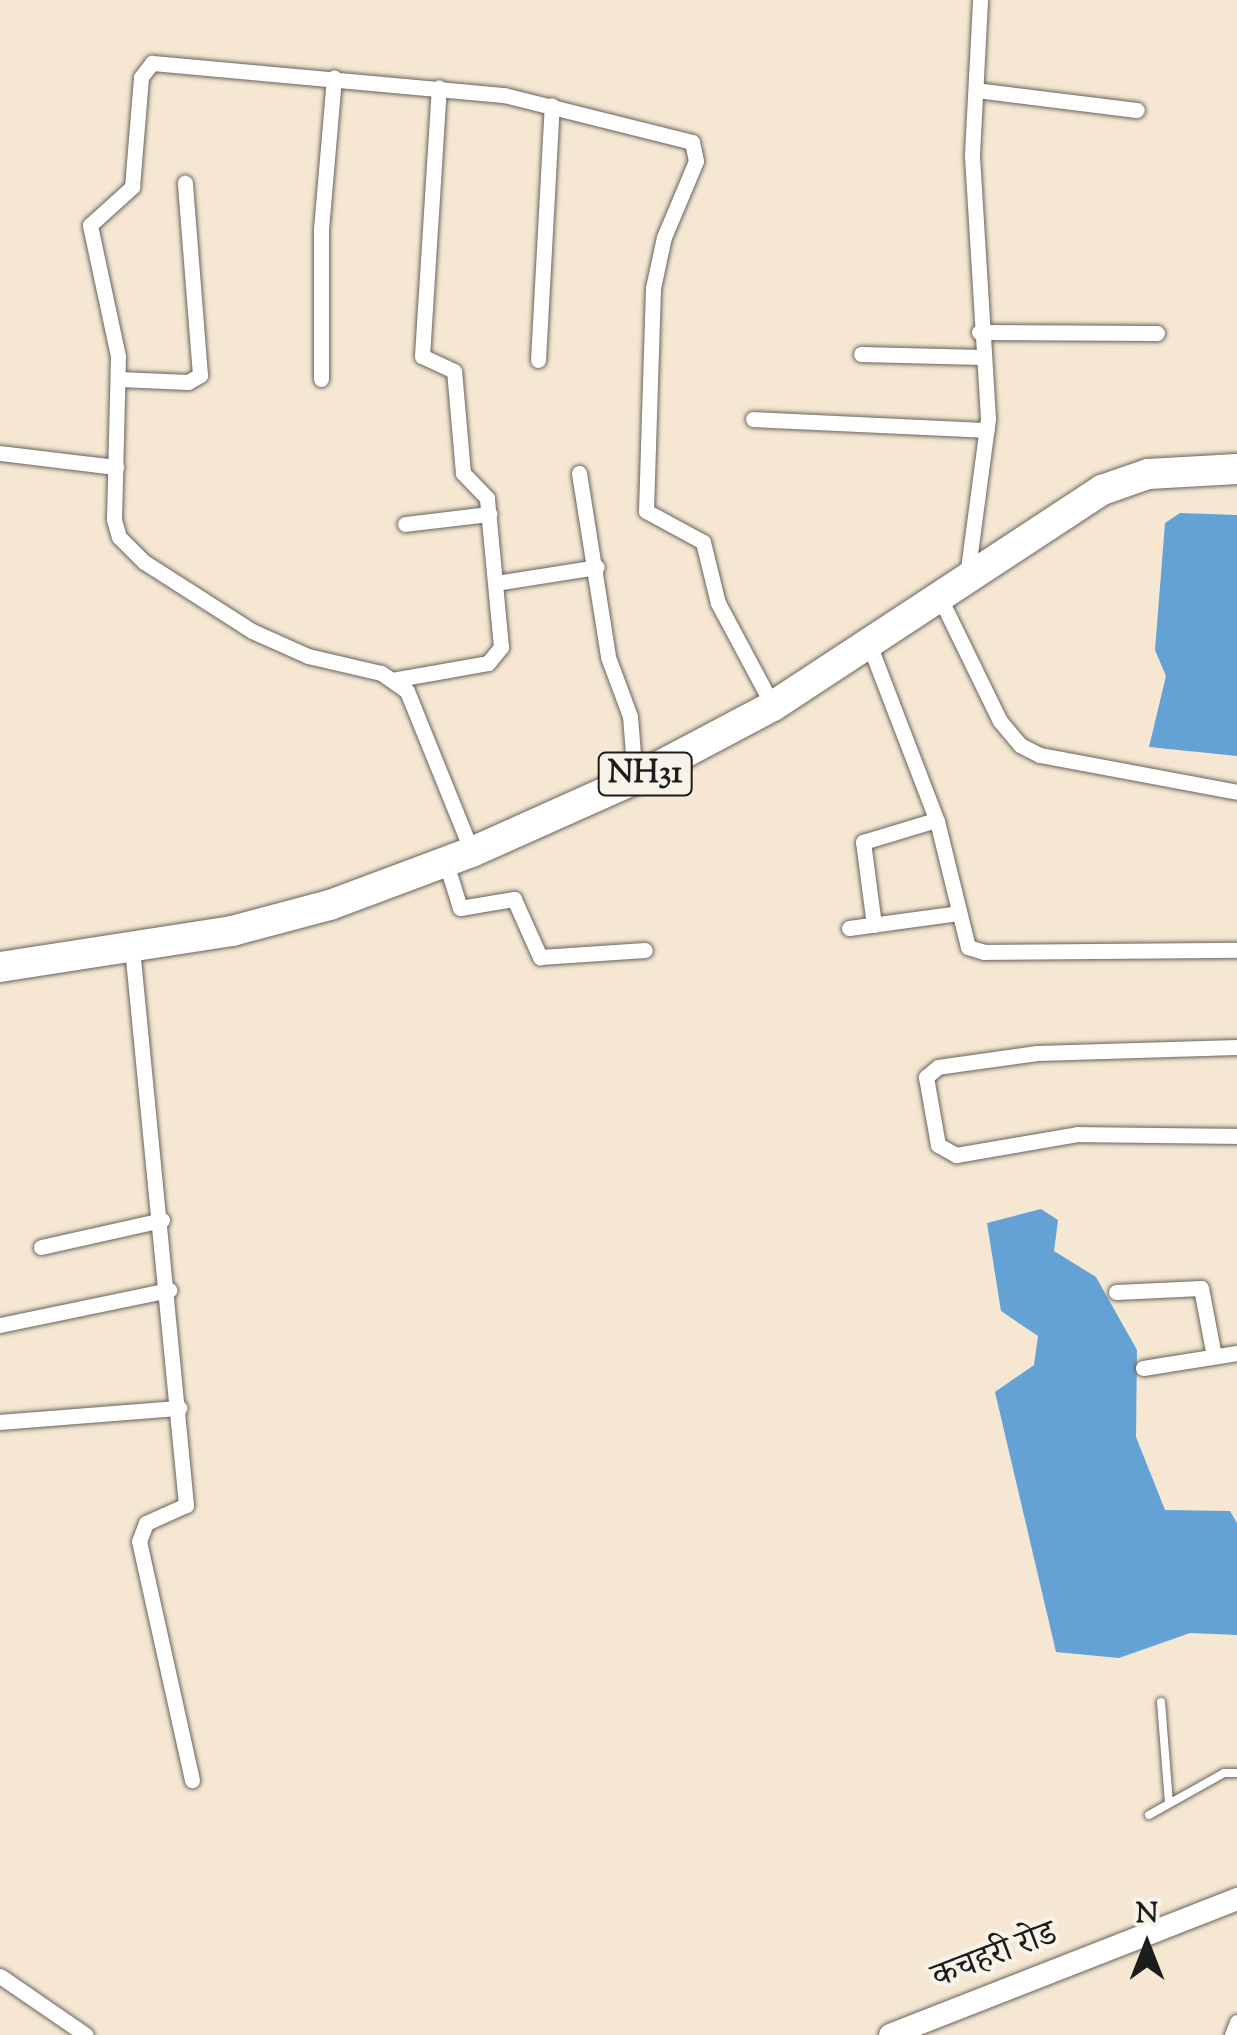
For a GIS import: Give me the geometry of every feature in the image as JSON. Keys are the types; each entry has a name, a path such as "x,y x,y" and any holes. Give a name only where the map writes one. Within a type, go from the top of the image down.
{"highway":[{"name":"NH31","path":"0,967 132,948 330,905 459,858 635,779 772,706 1069,508 1127,480 1180,469 1237,469"}],"main road":[{"name":"कचहरी रोड","path":"890,2035 929,2028 1237,1899"}],"street":[{"path":"966,576 987,430 979,332 976,90 980,0"},
{"path":"645,950 540,957 514,899 460,908 459,858 416,703 392,680 279,644 144,562 120,537 114,520 120,379 90,225 132,187 144,68 164,62 439,88 552,105 681,135 696,152 653,288 646,511 703,542 718,603 772,706"},
{"path":"320,379 321,229 334,78"},
{"path":"392,680 474,667 498,656 496,583 485,490 463,473 454,371 422,356 439,88"},
{"path":"976,90 1138,110"},
{"path":"538,360 552,105"},
{"path":"120,379 188,382 200,374 184,183"},
{"path":"979,332 1157,333"},
{"path":"861,354 982,357"},
{"path":"753,419 987,430"},
{"path":"0,453 116,468"},
{"path":"579,473 597,566 608,657 630,716 635,779"},
{"path":"405,524 489,514"},
{"path":"496,583 597,566"},
{"path":"939,596 1000,720 1020,745 1040,754 1237,792"},
{"path":"869,644 936,820 968,946 984,952 1237,950"},
{"path":"874,925 863,842 936,820"},
{"path":"849,928 958,913"},
{"path":"132,948 169,1290 186,1505 146,1523 139,1541 192,1780"},
{"path":"1237,1047 1037,1053 938,1067 926,1076 938,1144 956,1155 1077,1134 1237,1136"},
{"path":"41,1246 162,1220"},
{"path":"1116,1292 1201,1288 1214,1356"},
{"path":"0,1325 169,1290"},
{"path":"1143,1368 1237,1353"},
{"path":"0,1422 180,1408"},
{"path":"0,1976 86,2035"},
{"path":"1232,2035 1237,2022"}],"lane":[{"path":"1161,1702 1169,1804"},
{"path":"1149,1815 1224,1773 1237,1774"}],"water":[{"path":"1180,513 1237,515 1237,756 1149,747 1166,676 1155,650 1165,523"},
{"path":"1041,1209 1058,1220 1054,1251 1096,1277 1137,1350 1136,1437 1165,1510 1230,1511 1237,1523 1237,1635 1190,1633 1119,1658 1056,1652 995,1392 1034,1365 1038,1336 1001,1311 987,1223"}]}
